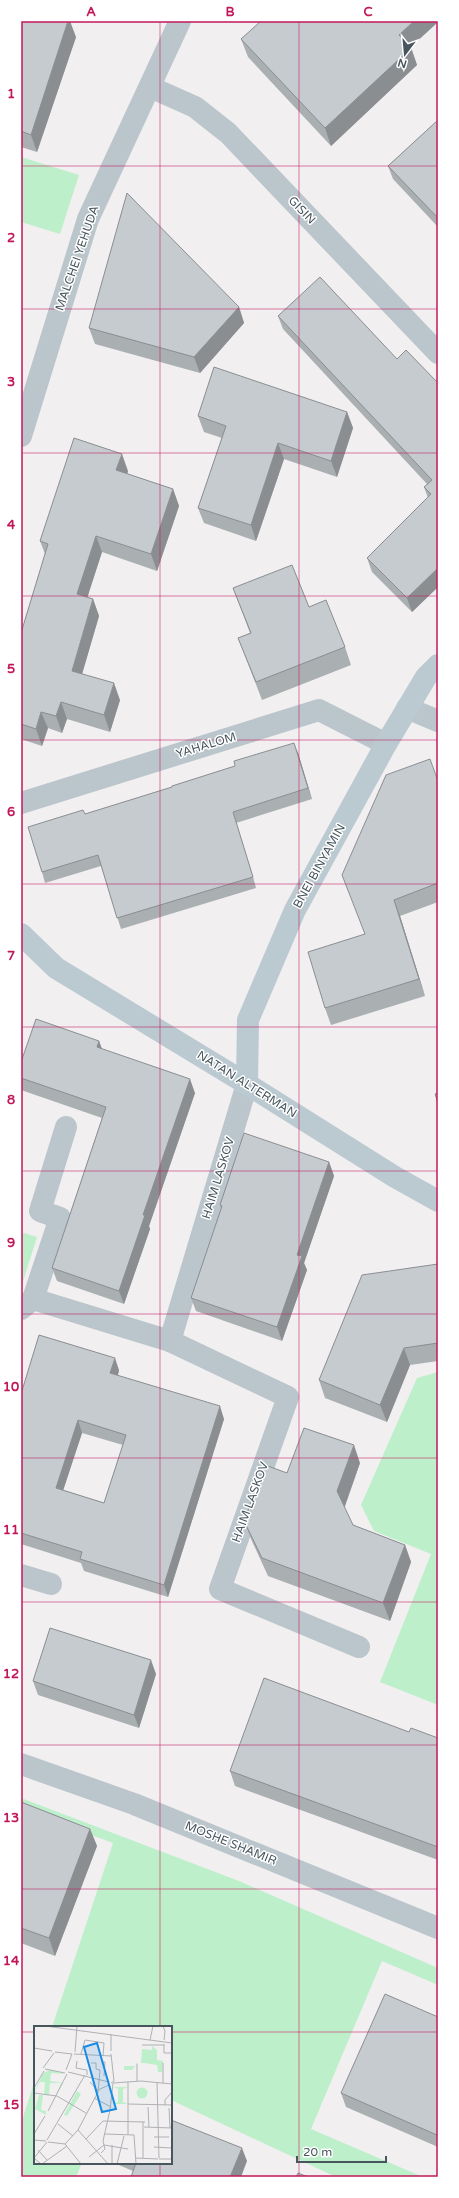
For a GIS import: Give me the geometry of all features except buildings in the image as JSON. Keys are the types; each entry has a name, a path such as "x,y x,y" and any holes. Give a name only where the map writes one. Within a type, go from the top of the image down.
{"street":[{"name":"MALCHEI YEHUDA","path":"21,436 88,219 180,21"},
{"name":"GISIN","path":"150,87 195,108 228,133 438,353"},
{"name":"BNEI BINYAMIN","path":"247,1084 248,1020 295,910 386,744 426,677 438,664"},
{"path":"407,708 438,721"},
{"name":"YAHALOM","path":"21,803 319,710 386,744"},
{"name":"NATAN ALTERMAN","path":"21,934 56,968 247,1084 395,1177 438,1201"},
{"name":"NATAN ALTERMAN","path":"21,957 56,968"},
{"name":"HAIM LASKOV","path":"170,1341 247,1084"},
{"name":"HAIM LASKOV","path":"66,1127 40,1211 60,1218 27,1304 170,1341 288,1397 220,1589 359,1647"},
{"path":"21,1575 51,1584"},
{"name":"MOSHE SHAMIR","path":"21,1764 134,1804 438,1928"}],"green space":[{"path":"21,157 79,175 60,234 21,222"},
{"path":"21,1232 37,1237 21,1288"},
{"path":"438,1372 438,1705 380,1682 431,1554 374,1531 361,1505 417,1378"},
{"path":"21,1798 239,1881 438,1968 438,1985 382,1961 311,2129 423,2177 336,2177 172,2100 172,2026 52,2026 113,1843 21,1809"},
{"path":"34,2083 34,2164 82,2164 76,2177 21,2177 21,2123"}]}
